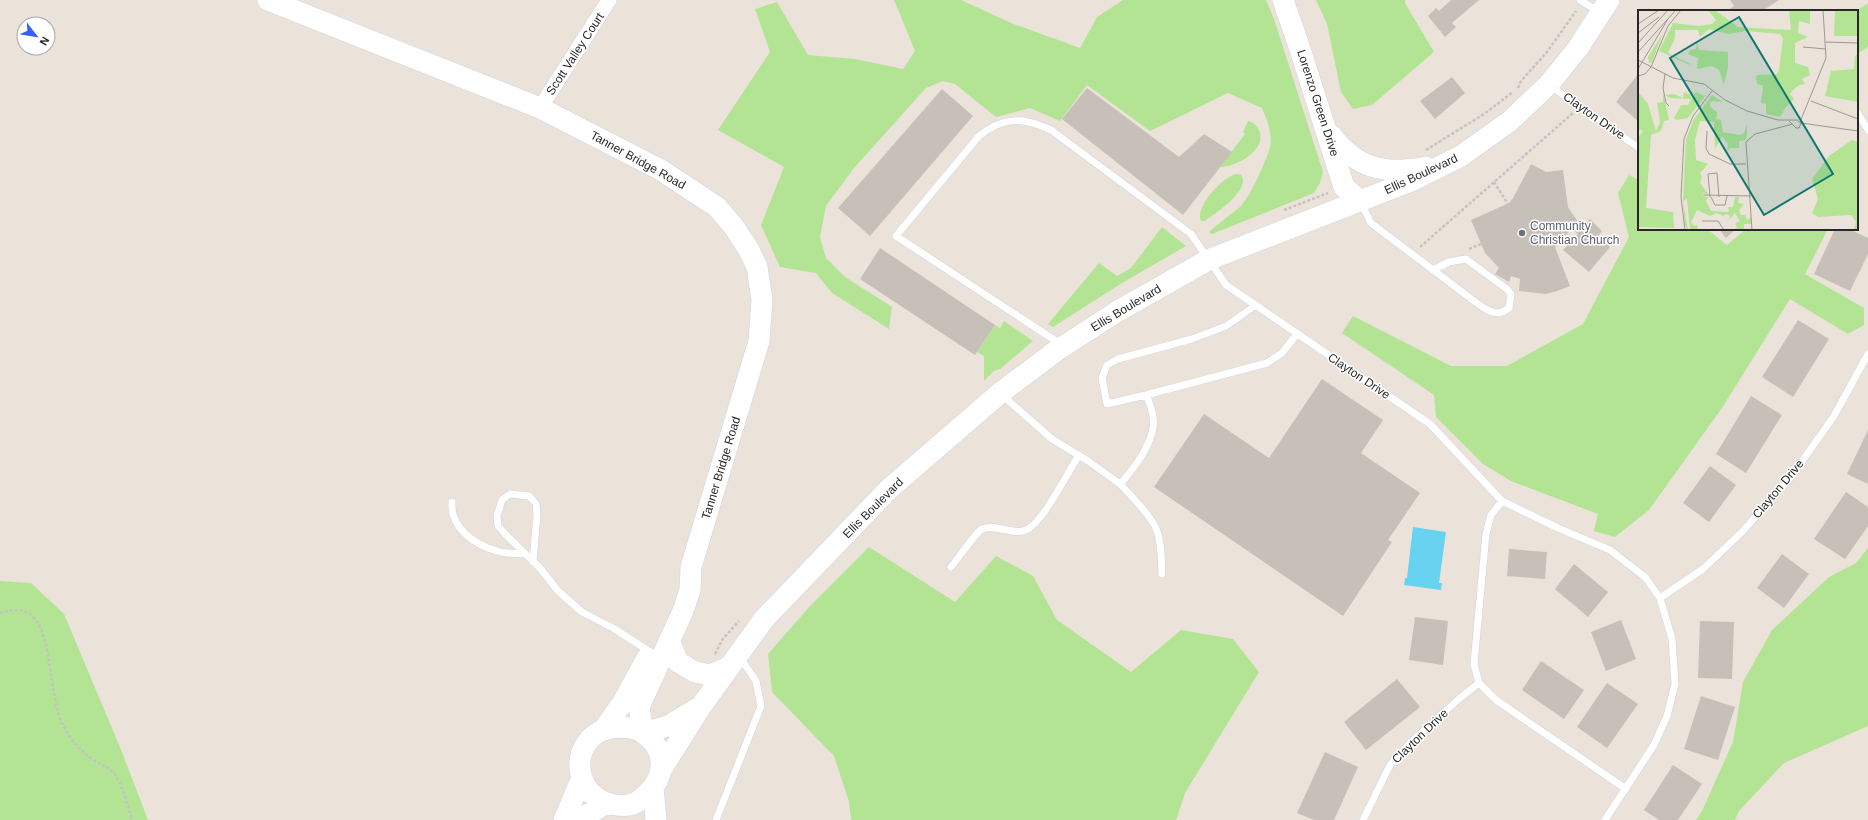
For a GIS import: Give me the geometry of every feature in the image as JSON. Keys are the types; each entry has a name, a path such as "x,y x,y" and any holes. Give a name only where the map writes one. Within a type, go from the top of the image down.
{"main road":[{"name":"Tanner Bridge Road","path":"268,0 540,108 661,170 717,206 734,227 749,250 757,267 762,300 759,341 691,567 690,590 683,611 660,650 604,729"},
{"name":"Lorenzo Green Drive","path":"1283,0 1344,186 1360,201"},
{"name":"Ellis Boulevard","path":"657,779 702,705 764,619 889,489 1000,393 1064,346 1118,311 1208,260 1411,181 1461,156 1510,121 1549,84 1578,48 1605,7"},
{"path":"1321,114 1330,134 1338,143 1355,159 1372,167 1393,170 1422,169 1461,156"},
{"name":"Tanner Bridge Road","path":"643,733 639,707 660,650"},
{"path":"660,650 694,672 710,675 733,660"},
{"name":"Ellis Boulevard","path":"643,733 668,726 702,705"},
{"path":"656,820 657,779 661,756 655,744 643,733 634,729 619,727 604,729 594,735 582,751 579,768 581,780 587,790 596,798 613,804 630,805 642,799 657,779"},
{"path":"564,820 581,780"},
{"path":"582,820 589,814 613,804"},
{"path":"613,804 634,820"}],"street":[{"name":"Scott Valley Court","path":"540,108 609,0"}],"lane":[{"path":"1581,1 1605,7"},
{"name":"Clayton Drive","path":"1549,84 1638,147"},
{"path":"1858,114 1867,128"},
{"name":"Clayton Drive","path":"1064,346 896,236 979,136 990,127 1004,122 1017,120 1034,122 1051,130 1191,234 1226,285 1430,424 1502,501 1558,528 1610,550 1645,577 1660,598 1672,640 1675,684 1667,716 1654,745 1605,820"},
{"path":"1360,201 1371,224 1414,255 1433,270 1490,312 1504,312 1509,308 1511,295 1508,290 1472,261 1461,259 1433,270"},
{"path":"1256,305 1226,326 1192,339 1118,359 1107,365 1102,378 1107,404 1267,363 1282,353 1297,334"},
{"name":"Clayton Drive","path":"1660,598 1704,569 1742,532 1793,474 1834,416 1868,354"},
{"path":"1000,393 1052,439 1079,455 1120,484 1142,508 1155,527 1160,545 1162,574"},
{"path":"1120,484 1129,475 1151,440 1154,424 1152,408 1146,395"},
{"path":"951,567 981,530 990,527 1019,531 1028,529 1044,512 1079,455"},
{"path":"533,562 537,514 536,504 529,496 510,494 502,500 498,508 498,526 533,562 558,591 582,612 660,650"},
{"path":"1502,501 1491,515 1486,534 1474,664 1480,683 1496,700 1626,789"},
{"path":"452,502 451,511 454,521 471,540 497,551 525,554"},
{"path":"716,820 761,706 756,681 733,660"},
{"name":"Clayton Drive","path":"1363,820 1390,765 1412,742 1460,698 1480,683"}],"path":[{"path":"1422,152 1484,114 1508,95 1517,90 1521,81 1547,52 1581,1"},
{"path":"1414,255 1421,245 1580,107"},
{"path":"1494,182 1508,204"},
{"path":"1464,251 1481,244"},
{"path":"1421,245 1424,250"},
{"path":"0,613 11,610 24,611 34,618 42,628 53,692 62,724 74,744 92,759 114,773 127,801 132,820"}],"green space":[{"path":"894,0 961,0 1011,23 1080,48 1097,17 1123,0 1266,0 1274,19 1323,172 1320,183 1314,193 1212,234 1209,233 1211,230 1244,203 1253,188 1265,160 1270,147 1271,137 1262,108 1228,93 1150,131 1087,85 1060,121 1030,108 996,117 955,84 943,81 926,88 854,168 826,206 820,237 826,258 845,277 892,307 889,329 832,293 816,273 780,267 761,225 784,167 718,130 770,52 755,9 777,2 808,55 855,59 903,69 915,51"},
{"path":"1316,0 1405,0 1405,3 1434,52 1372,105 1353,109 1341,92 1327,24"},
{"path":"1868,3 1868,47 1858,53 1858,10"},
{"path":"1248,121 1256,125 1260,136 1259,143 1255,150 1250,155 1234,164 1220,167 1245,134 1243,132"},
{"path":"1236,174 1241,175 1243,179 1242,185 1235,197 1205,221 1201,221 1200,215 1202,208 1211,193 1224,180"},
{"path":"1629,175 1638,180 1638,230 1708,230 1727,245 1745,230 1827,230 1805,274 1864,308 1864,325 1848,334 1790,299 1722,408 1649,510 1615,537 1594,531 1598,514 1511,481 1483,464 1436,417 1434,395 1342,333 1353,316 1451,366 1507,366 1583,324 1629,237 1618,193"},
{"path":"1162,227 1186,246 1122,283 1053,327 1048,324 1099,263 1117,276 1131,268"},
{"path":"1004,321 1033,341 1000,369 994,371 984,381 984,356 977,352 995,325 1000,328"},
{"path":"869,547 955,602 996,556 1033,576 1057,620 1131,672 1181,630 1233,639 1259,672 1185,793 1176,820 851,820 849,802 834,756 772,692 768,654 810,606"},
{"path":"1868,548 1868,726 1784,763 1739,811 1735,820 1696,820 1702,811 1733,742 1743,682 1772,630 1829,577 1856,563"},
{"path":"0,581 31,583 64,614 122,752 148,820 0,820"}],"water":[{"path":"1413,527 1446,532 1439,583 1442,583 1441,590 1404,585 1405,578 1407,578"}],"building":[{"path":"1451,0 1479,0 1452,23 1456,27 1445,37 1428,16 1436,8 1439,11"},
{"path":"1730,0 1779,0 1764,10 1728,10 1734,6"},
{"path":"1638,74 1638,121 1616,102"},
{"path":"1452,77 1465,93 1435,119 1420,101"},
{"path":"1087,88 1179,157 1204,134 1232,152 1183,215 1062,119"},
{"path":"942,89 973,116 870,236 838,208"},
{"name":"Community Christian Church","path":"1531,164 1546,172 1563,170 1568,207 1578,222 1555,247 1570,286 1545,294 1519,291 1520,279 1511,276 1509,282 1495,274 1499,268 1485,253 1471,220 1509,203"},
{"path":"1590,219 1602,231 1598,236 1610,247 1589,272 1563,250 1578,234 1572,229 1576,225 1581,229"},
{"path":"1720,230 1735,230 1726,238"},
{"path":"1835,230 1851,230 1868,238 1868,254 1850,291 1814,274"},
{"path":"880,248 995,325 975,355 860,279"},
{"path":"1798,320 1829,339 1793,397 1762,377"},
{"path":"1322,379 1383,420 1361,453 1420,493 1388,540 1392,542 1343,616 1154,487 1204,414 1269,458"},
{"path":"1751,396 1782,415 1746,473 1716,454"},
{"path":"1868,430 1868,484 1847,474"},
{"path":"1710,466 1736,485 1709,522 1683,503"},
{"path":"1846,492 1868,507 1868,526 1845,559 1814,539"},
{"path":"1509,549 1547,552 1545,579 1507,576"},
{"path":"1782,554 1809,574 1784,608 1757,588"},
{"path":"1574,564 1608,592 1588,617 1555,589"},
{"path":"1415,617 1448,621 1443,665 1409,660"},
{"path":"1621,620 1636,659 1606,671 1591,632"},
{"path":"1700,621 1734,622 1732,679 1698,678"},
{"path":"1541,661 1584,690 1564,719 1522,690"},
{"path":"1397,679 1420,707 1366,750 1344,722"},
{"path":"1607,683 1638,704 1607,748 1577,727"},
{"path":"1701,696 1735,707 1718,760 1684,749"},
{"path":"1325,752 1358,767 1334,820 1314,820 1297,813"},
{"path":"1673,765 1702,784 1678,820 1659,820 1644,810"}],"place":[{"name":"Community Christian Church","path":"1522,233"}]}
